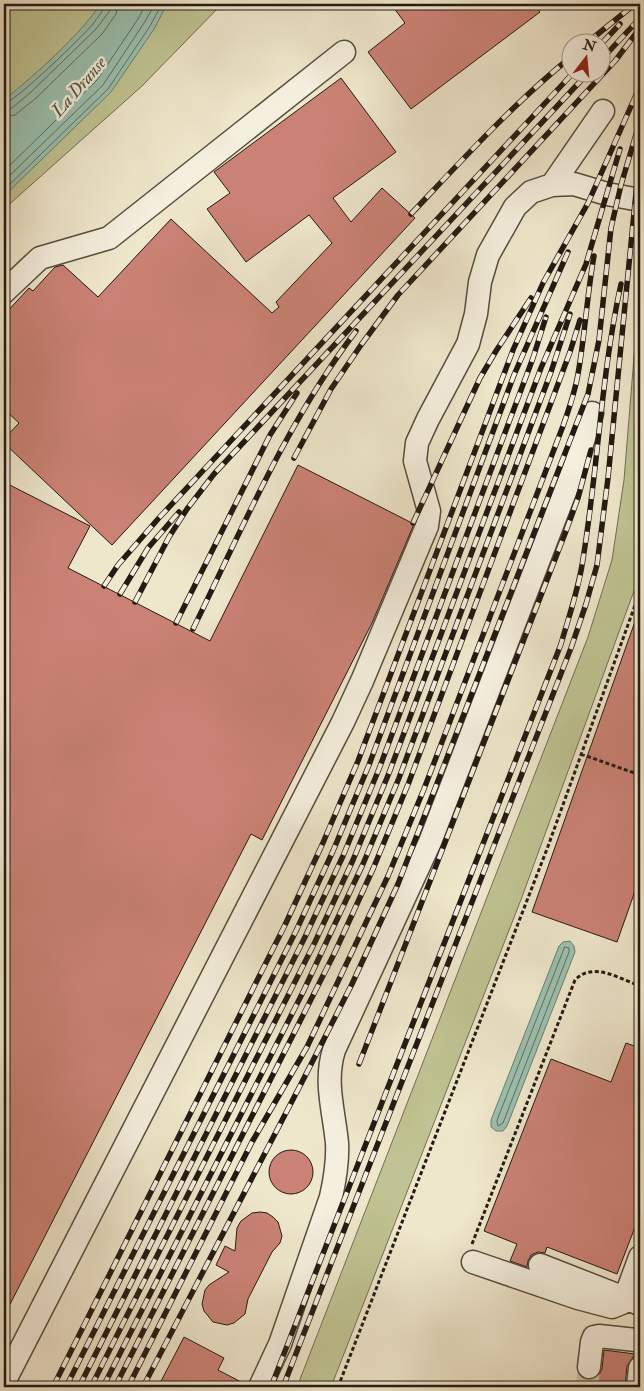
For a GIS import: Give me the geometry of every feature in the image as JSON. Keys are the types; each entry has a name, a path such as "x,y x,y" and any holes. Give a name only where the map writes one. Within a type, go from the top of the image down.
{"lane":[{"path":"4,292 40,258 109,238 344,52"},
{"path":"552,184 603,110"},
{"path":"4,1382 362,681 428,526 429,511 415,461 415,453 420,436 468,344 473,330 483,268 515,207 531,192 552,184 574,184 607,194 640,200"},
{"path":"260,1387 280,1344 332,1197 336,1179 337,1144 328,1081 333,1055 430,842 582,447 592,413"},
{"path":"632,1301 640,1257"},
{"path":"473,1262 606,1307 632,1301"},
{"path":"540,1265 632,1301"},
{"path":"589,1367 594,1337 636,1340 640,1342"},
{"path":"638,1387 640,1368"}],"path":[{"path":"338,1387 547,849 638,597"},
{"path":"581,754 640,775"},
{"path":"473,1262 466,1258 575,980 584,973 596,971 640,986"}],"shaded area":[{"path":"4,4 222,4 142,86 4,209"},
{"path":"640,283 640,560 638,580 522,897 331,1387 297,1387 588,637 612,560 624,480"}],"water":[{"name":"La Dranse","path":"101,4 167,4 154,29 111,92 4,196 4,100 68,43"},
{"path":"570,941 574,946 575,952 507,1126 503,1131 496,1131 491,1127 491,1120 559,946 563,942"}],"building":[{"path":"391,4 534,4 540,12 411,109 368,52 405,23"},
{"path":"341,78 396,152 333,198 351,222 382,188 415,218 112,545 4,443 4,439 19,423 4,409 4,315 29,288 33,291 55,267 63,265 98,297 171,219 272,313 279,307 276,302 332,243 309,215 246,262 207,209 230,193 214,172"},
{"path":"298,465 414,524 372,623 262,840 251,834 4,1316 4,482 90,526 68,568 210,641"},
{"path":"638,613 640,614 640,877 617,942 532,912"},
{"path":"626,1043 640,1048 640,1214 617,1274 547,1247 545,1253 538,1252 531,1255 527,1267 510,1261 517,1244 484,1231 551,1059 611,1082"},
{"path":"295,1150 307,1156 312,1163 312,1181 307,1188 300,1193 287,1194 279,1191 272,1184 269,1168 272,1160 279,1153"},
{"path":"252,1213 267,1213 278,1222 282,1236 280,1243 272,1252 248,1299 245,1314 234,1323 227,1325 213,1322 204,1311 202,1304 205,1290 209,1285 229,1272 216,1265 225,1246 235,1251 237,1228 241,1221"},
{"path":"184,1337 224,1358 218,1370 247,1385 247,1387 158,1387"},
{"path":"604,1350 635,1354 627,1366 625,1387 593,1387 594,1379 602,1369"}],"tunnel":[{"path":"587,1387 589,1367"}],"railway":[{"path":"600,32 635,4"},
{"path":"612,48 640,18"},
{"path":"612,32 620,24"},
{"path":"294,458 331,389 398,295 615,61 640,28"},
{"path":"411,214 469,152 529,93 562,64"},
{"path":"104,586 118,565 158,519 565,82"},
{"path":"135,602 169,537 187,509 214,474 580,82"},
{"path":"53,1387 285,925 322,845 358,761 513,350 543,283 588,203 640,86"},
{"path":"143,1387 352,984 398,884 588,394 599,340 611,228 621,185 640,121"},
{"path":"91,1387 315,942 353,860 389,773 541,368 586,264 620,149"},
{"path":"283,1387 571,648 586,604 597,565 608,478 640,152"},
{"path":"66,1387 296,931 333,851 369,765 514,375 568,252"},
{"path":"128,1387 252,1142 307,1047 388,876 424,789 570,407 580,359 594,256"},
{"path":"271,1387 561,644 574,602 581,570 604,387 621,284"},
{"path":"413,523 480,378 531,298"},
{"path":"103,1387 303,992 363,864 399,778 551,372 570,314"},
{"path":"79,1387 305,937 343,856 379,769 533,358 546,317"},
{"path":"115,1387 335,952 373,869 409,782 570,352 580,320"},
{"path":"193,629 287,438 331,366 356,331"},
{"path":"176,623 270,435 297,393"},
{"path":"359,1064 566,531 578,498 591,450"},
{"path":"120,594 148,548 179,512"}]}
